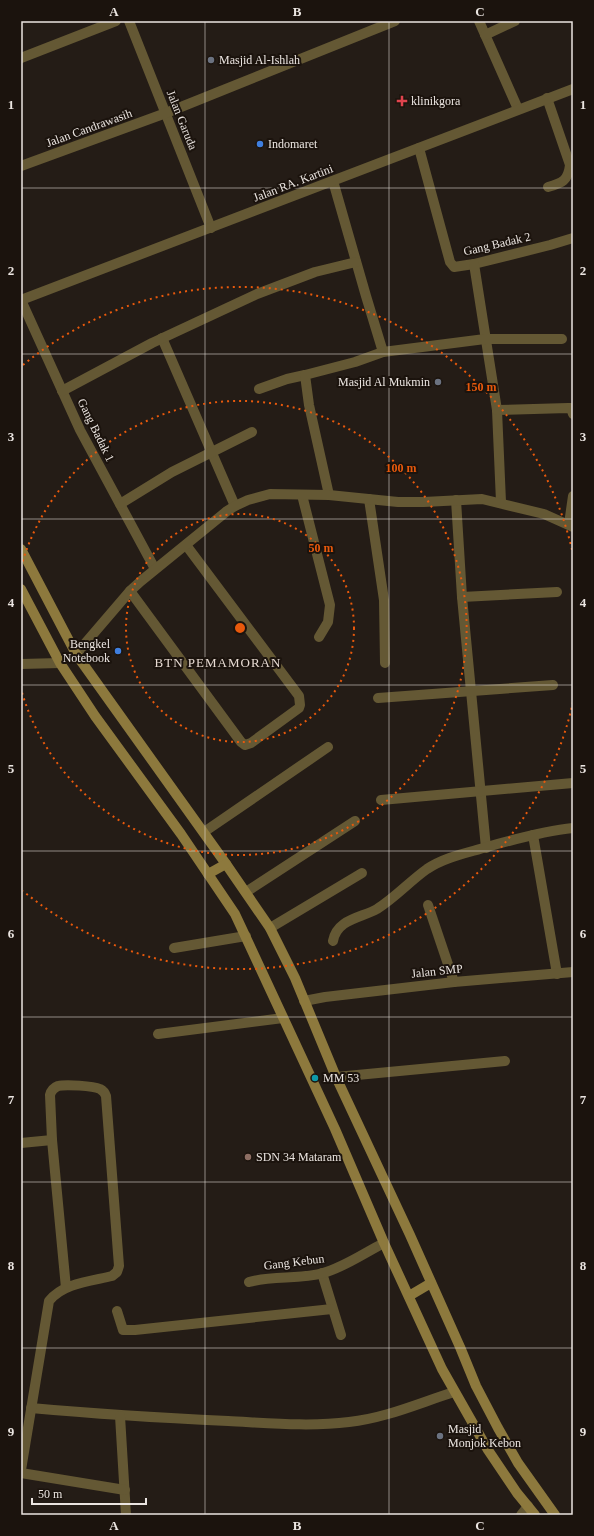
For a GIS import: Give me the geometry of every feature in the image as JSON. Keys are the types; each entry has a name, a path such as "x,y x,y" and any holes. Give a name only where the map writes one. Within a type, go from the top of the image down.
{"main road":[{"path":"21,549 76,654 204,832 270,928 304,1001 336,1077 410,1234 476,1386 518,1463 555,1515"},
{"path":"21,589 60,663 95,716 182,834 235,914 335,1129 384,1243 454,1392 488,1450 517,1493 535,1515"},
{"path":"208,874 226,864"},
{"path":"409,1296 431,1283"}],"street":[{"path":"21,58 116,21"},
{"name":"Jalan Garuda","path":"129,21 211,228"},
{"name":"Jalan Candrawasih","path":"21,166 166,113 395,21"},
{"path":"479,21 518,109"},
{"path":"486,35 515,21"},
{"name":"Jalan RA. Kartini","path":"21,300 573,88"},
{"path":"547,98 570,165 569,174 566,179 561,183 548,187"},
{"name":"Gang Badak 2","path":"418,148 450,262 454,267 474,264 573,238"},
{"path":"333,181 383,352"},
{"path":"62,390 162,338 257,294 315,272 356,262"},
{"path":"474,264 497,410 501,502"},
{"name":"Gang Badak 1","path":"21,300 80,430 155,569"},
{"path":"162,338 210,452 235,506"},
{"path":"258,389 287,379 348,364 383,352 485,339 562,339"},
{"path":"305,375 309,405 329,495"},
{"path":"497,410 571,408 573,414"},
{"path":"120,504 172,472 252,432"},
{"path":"76,654 130,591 155,569 235,506 248,500 270,494 329,495 417,502 482,499 501,502 544,514 571,525 573,496"},
{"path":"302,495 330,605 328,622 319,637"},
{"path":"369,499 384,600 385,663"},
{"path":"456,500 462,597 486,848"},
{"path":"130,591 241,742 245,745 251,744 299,708 299,696 186,545"},
{"path":"462,597 557,592"},
{"path":"21,664 60,663"},
{"path":"378,698 553,685"},
{"path":"204,832 328,747"},
{"path":"381,800 573,783"},
{"path":"246,892 355,821"},
{"path":"333,941 339,927 345,922 371,912 389,902 428,869 441,862 464,853 533,835 573,828"},
{"path":"533,835 558,974"},
{"path":"270,928 362,873"},
{"path":"428,905 454,982"},
{"path":"174,948 246,936"},
{"name":"Jalan SMP","path":"304,1001 325,997 454,982 573,972"},
{"path":"158,1034 283,1018"},
{"path":"336,1077 505,1061"},
{"path":"66,1288 52,1140 50,1095 53,1089 58,1086 66,1085 102,1090 107,1099 119,1266 117,1272 112,1276 66,1288 53,1296 48,1305 21,1472 125,1490"},
{"path":"21,1143 52,1140"},
{"name":"Gang Kebun","path":"249,1282 322,1274 334,1270 384,1243"},
{"path":"322,1274 341,1336"},
{"path":"117,1311 123,1330 135,1330 332,1309"},
{"path":"31,1408 120,1416 317,1424 349,1422 394,1412 454,1392"},
{"path":"120,1416 126,1515"},
{"path":"521,1515 528,1506"}],"place":[{"name":"Masjid Al-Ishlah","path":"211,60"},
{"name":"klinikgora","path":"402,101"},
{"name":"Indomaret","path":"260,144"},
{"name":"Masjid Al Mukmin","path":"438,382"},
{"name":"Bengkel Notebook","path":"118,651"},
{"name":"MM 53","path":"315,1078"},
{"name":"SDN 34 Mataram","path":"248,1157"},
{"name":"Masjid Monjok Kebon","path":"440,1436"}],"district":[{"name":"BTN PEMAMORAN","path":"218,662"}]}
